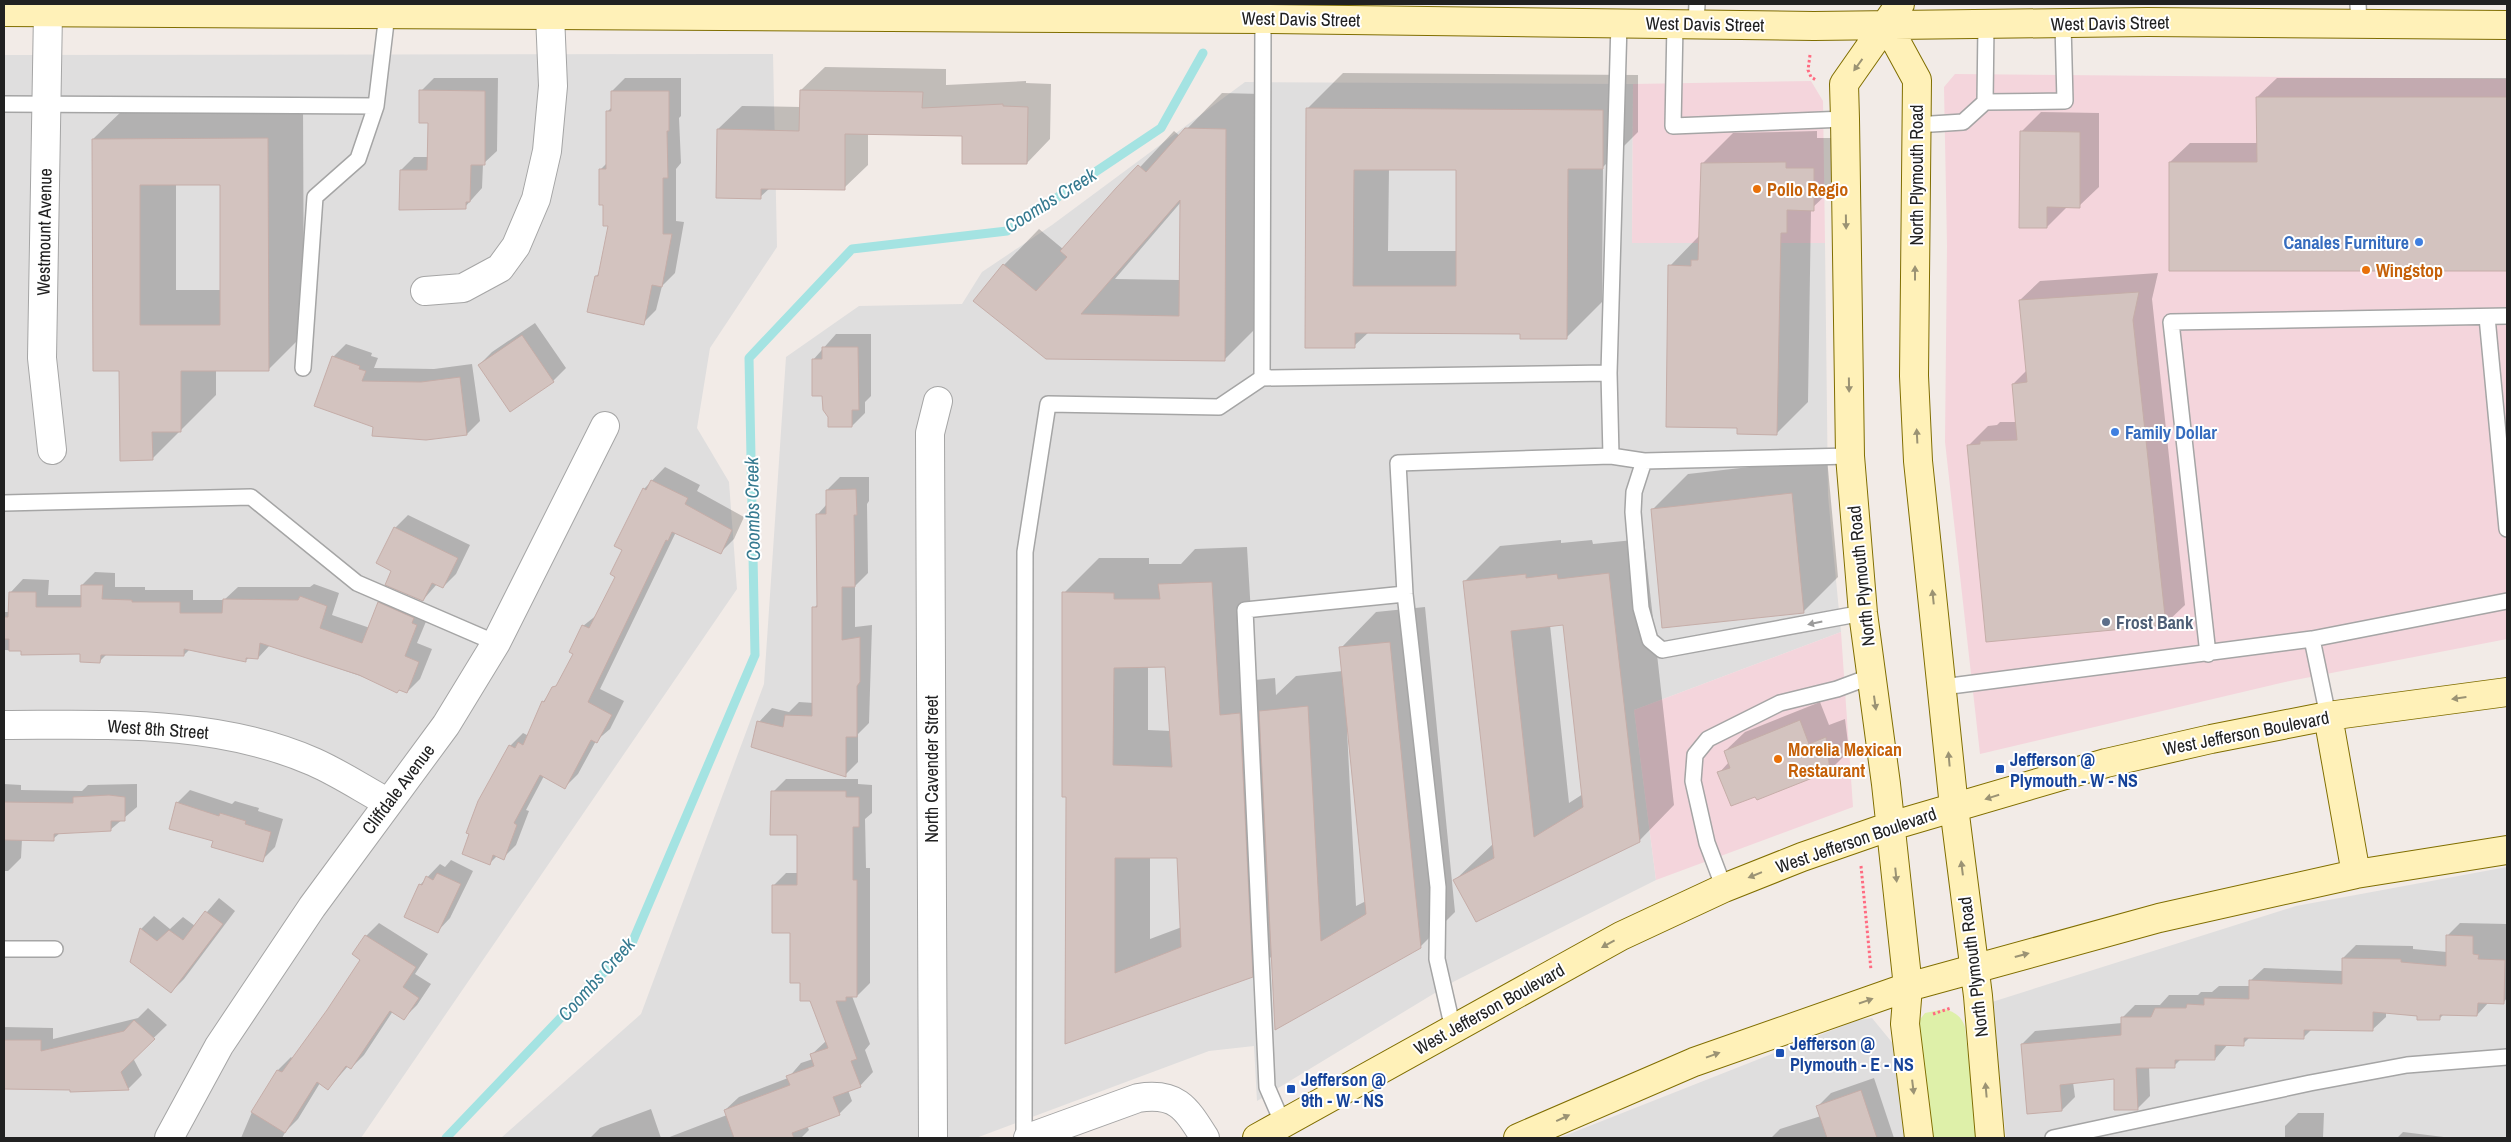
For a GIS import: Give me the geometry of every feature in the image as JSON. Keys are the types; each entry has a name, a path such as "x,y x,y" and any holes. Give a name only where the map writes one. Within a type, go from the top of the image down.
{"main road":[{"name":"West Davis Street","path":"4,12 387,9 550,15 936,10 1263,19 1619,23 1689,17 1894,14 1986,25 2358,13 2507,24"},
{"name":"North Plymouth Road","path":"1894,14 1844,84 1850,456 1863,613 1891,826 1908,987 1905,1024 1918,1138"},
{"name":"North Plymouth Road","path":"1894,14 1917,80 1914,376 1918,461 1943,687 1954,808 1974,968 1990,1138"},
{"name":"West Jefferson Boulevard","path":"1258,1138 1621,936 1724,888 1802,857 1891,826 2106,763 2211,739 2328,716 2507,692"},
{"path":"2328,716 2356,874"},
{"path":"1518,1138 1694,1062 1908,987 2159,918 2356,874 2507,850"}],"street":[{"name":"Westmount Avenue","path":"48,12 42,358 52,450"},
{"path":"426,291 463,288 500,268 516,246 536,199 547,151 553,86 550,15"},
{"name":"North Cavender Street","path":"933,1138 930,433 938,401"},
{"name":"Cliffdale Avenue","path":"169,1138 219,1046 312,907 387,802 446,725 496,643 606,426"},
{"name":"West 8th Street","path":"4,724 130,725 186,728 243,738 314,762 387,802"},
{"path":"1028,1138 1138,1098 1157,1095 1178,1102 1204,1138"}],"lane":[{"path":"303,368 314,197 358,159 376,106 387,9"},
{"path":"1689,17 1673,126 1844,119"},
{"path":"1262,378 1263,19"},
{"path":"1611,456 1609,373 1619,23"},
{"path":"1916,125 1964,122 1985,102 2065,101 2063,24"},
{"path":"1985,102 1986,25"},
{"path":"4,104 376,106"},
{"path":"2208,654 2171,322 2507,316"},
{"path":"2487,317 2507,529"},
{"path":"1024,1138 1025,552 1048,404 1219,408 1262,378 1609,373"},
{"path":"1453,1029 1437,959 1438,887 1405,594 1398,463 1611,456 1644,461 1850,456"},
{"path":"1644,461 1634,492 1633,512 1641,608 1650,640 1662,650 1863,613"},
{"path":"4,503 251,497 357,584 496,643"},
{"path":"1283,1124 1267,1087 1245,610 1405,594"},
{"path":"1943,687 2312,639 2507,600"},
{"path":"2312,639 2328,716"},
{"path":"1724,888 1707,843 1693,781 1695,755 1708,740 1780,703 1837,689 1872,676"},
{"path":"4,949 55,949"},
{"path":"2053,1138 2310,1083 2407,1065 2507,1057"}],"path":[{"path":"1863,887 1870,967"}],"shaded area":[{"path":"773,54 777,247 710,348 697,428 729,482 737,589 361,1138 4,1138 4,55"},
{"path":"1955,74 2507,79 2507,639 2285,682 1980,754 1945,442 1947,246 1944,87"},
{"path":"1811,81 1823,101 1825,243 1632,243 1633,84"},
{"path":"1245,82 1633,84 1632,243 1825,243 1828,496 1841,632 1634,710 1656,880 1453,982 1257,1101 1254,1046 1209,1051 976,1138 501,1138 641,1014 764,684 786,357 859,306 962,304 982,272 1052,225"},
{"path":"1841,632 1853,807 1656,880 1634,710"},
{"path":"2507,867 2507,1138 2006,1138 1992,1002 2296,906"},
{"path":"1872,1018 1895,1046 1905,1138 1559,1138 1858,1020"}],"green space":[{"path":"1945,1009 1958,1015 1965,1027 1977,1138 1930,1138 1918,1022 1925,1013"}],"building":[{"path":"419,90 485,91 485,165 471,165 470,202 466,202 466,209 399,210 400,170 427,170 428,123 419,123"},
{"path":"800,90 923,92 922,108 1003,104 1003,106 1028,107 1027,164 962,164 962,136 845,134 845,190 761,189 761,199 716,198 717,129 799,131"},
{"path":"611,91 669,91 669,131 667,131 668,178 663,178 663,234 672,234 662,287 652,285 644,325 587,312 595,276 598,276 608,226 603,226 603,205 599,205 599,169 606,169 606,111 611,111"},
{"path":"2256,97 2507,97 2507,271 2169,271 2169,162 2257,162"},
{"path":"1306,108 1603,110 1603,169 1568,169 1567,339 1520,339 1520,334 1355,333 1355,348 1305,348","holes":["1354,170 1456,170 1456,286 1353,286"]},
{"path":"1185,128 1226,129 1225,361 1046,359 973,301 1003,264 1036,291 1067,257 1060,251 1116,188 1138,165 1146,172","holes":["1180,200 1179,316 1081,314"]},
{"path":"2020,131 2080,132 2080,208 2047,207 2047,228 2019,228"},
{"path":"268,138 269,371 181,371 181,432 152,432 153,460 120,461 119,371 93,371 92,139","holes":["140,185 220,185 220,325 140,325"]},
{"path":"1786,162 1786,168 1814,168 1814,211 1787,210 1787,233 1781,233 1777,435 1737,434 1737,428 1666,427 1668,265 1691,266 1691,260 1698,260 1701,163"},
{"path":"2139,292 2133,320 2166,625 1986,642 1967,445 1980,444 1980,441 2017,440 2012,384 2027,382 2019,300"},
{"path":"522,335 554,382 510,412 478,365"},
{"path":"822,347 858,347 859,410 852,410 852,427 828,427 828,417 823,410 822,396 812,396 812,359 822,359"},
{"path":"332,356 360,366 359,369 366,371 362,381 421,382 460,377 467,435 426,440 372,436 373,427 314,406"},
{"path":"651,480 688,498 685,504 732,530 721,554 672,532 668,541 666,540 588,702 612,715 597,743 591,740 565,789 540,775 514,823 517,825 504,860 493,855 490,865 462,854 469,834 466,833 478,801 509,745 515,748 518,742 523,745 542,701 544,702 552,687 556,686 573,654 569,652 582,625 589,628 615,577 610,574 622,550 614,546 643,488 646,490"},
{"path":"856,489 857,515 854,515 855,587 842,587 842,640 860,637 860,682 857,686 857,737 846,737 846,777 751,747 757,721 783,727 785,715 812,716 812,607 817,607 816,514 826,514 826,490"},
{"path":"1792,493 1804,613 1662,628 1651,509"},
{"path":"394,527 458,558 443,588 432,583 423,601 385,585 391,571 376,563"},
{"path":"1609,573 1640,842 1476,922 1453,880 1494,858 1463,581 1526,574 1526,578 1557,574 1558,579","holes":["1563,625 1583,807 1534,837 1511,631"]},
{"path":"1212,582 1220,715 1240,713 1253,977 1065,1044 1066,797 1062,797 1062,592 1114,593 1114,599 1160,599 1158,584","holes":["1165,667 1172,767 1113,765 1114,668","1115,858 1177,858 1181,947 1115,973"]},
{"path":"81,585 103,585 102,599 132,600 132,602 180,602 180,613 222,613 223,599 298,600 300,596 327,606 320,628 362,643 378,602 414,618 412,623 417,625 405,656 419,662 407,693 399,690 397,693 359,675 260,643 258,659 246,658 246,662 184,649 184,656 101,655 100,663 80,662 80,654 21,655 21,651 9,651 9,639 4,639 4,617 8,617 9,592 36,592 36,607 81,607"},
{"path":"1390,642 1421,948 1275,1030 1259,711 1308,706 1321,941 1366,914 1339,647"},
{"name":"Morelia Mexican Restaurant","path":"1800,720 1809,744 1826,737 1830,771 1757,800 1755,797 1731,806 1717,772 1730,768 1724,751"},
{"path":"771,791 846,791 846,797 859,797 859,827 853,827 853,880 857,880 857,997 846,997 846,1001 836,1001 857,1059 851,1061 861,1087 833,1097 840,1115 792,1133 794,1138 734,1138 724,1110 790,1085 786,1076 814,1066 810,1054 828,1048 810,1001 800,1001 800,983 790,983 790,933 772,933 772,885 797,885 797,835 770,835"},
{"path":"109,795 125,797 125,821 111,821 111,831 54,834 54,841 4,840 4,802 73,803 73,797"},
{"path":"176,802 219,816 220,813 246,821 245,824 271,832 263,862 211,847 213,841 169,829"},
{"path":"437,873 461,884 438,933 404,917 419,884 422,885 426,876 433,880"},
{"path":"205,911 223,924 171,993 130,962 140,928 157,941 169,930 183,940"},
{"path":"365,935 416,967 403,987 419,998 404,1020 390,1011 351,1069 346,1066 328,1090 317,1082 285,1133 251,1112 277,1070 282,1072 360,960 352,954"},
{"path":"2446,935 2473,936 2473,954 2479,955 2478,959 2505,960 2504,1004 2478,1003 2477,1016 2440,1015 2440,1020 2417,1020 2417,1016 2373,1012 2373,1031 2304,1030 2304,1039 2244,1038 2244,1046 2215,1045 2215,1060 2175,1060 2175,1068 2136,1068 2138,1110 2114,1110 2114,1079 2060,1085 2062,1111 2027,1114 2021,1044 2121,1035 2121,1017 2151,1017 2155,1008 2186,1008 2187,1004 2204,1005 2204,998 2249,999 2249,980 2342,984 2342,958 2401,959 2401,962 2446,966"},
{"path":"134,1020 155,1039 121,1072 129,1090 70,1092 70,1090 4,1089 4,1040 41,1040 41,1051 124,1031"},
{"path":"1861,1090 1877,1138 1827,1138 1816,1106"}],"waterway":[{"name":"Coombs Creek","path":"446,1138 632,943 755,655 749,358 852,249 1007,231 1161,128 1203,53"}],"place":[{"name":"Pollo Regio","path":"1757,189"},
{"name":"Canales Furniture","path":"2419,242"},
{"name":"Wingstop","path":"2366,270"},
{"name":"Family Dollar","path":"2115,432"},
{"name":"Frost Bank","path":"2106,622"},
{"name":"Morelia Mexican Restaurant","path":"1778,759"},
{"name":"Jefferson @ Plymouth - W - NS","path":"2000,769"},
{"name":"Jefferson @ Plymouth - E - NS","path":"1780,1053"},
{"name":"Jefferson @ 9th - W - NS","path":"1291,1089"}]}
